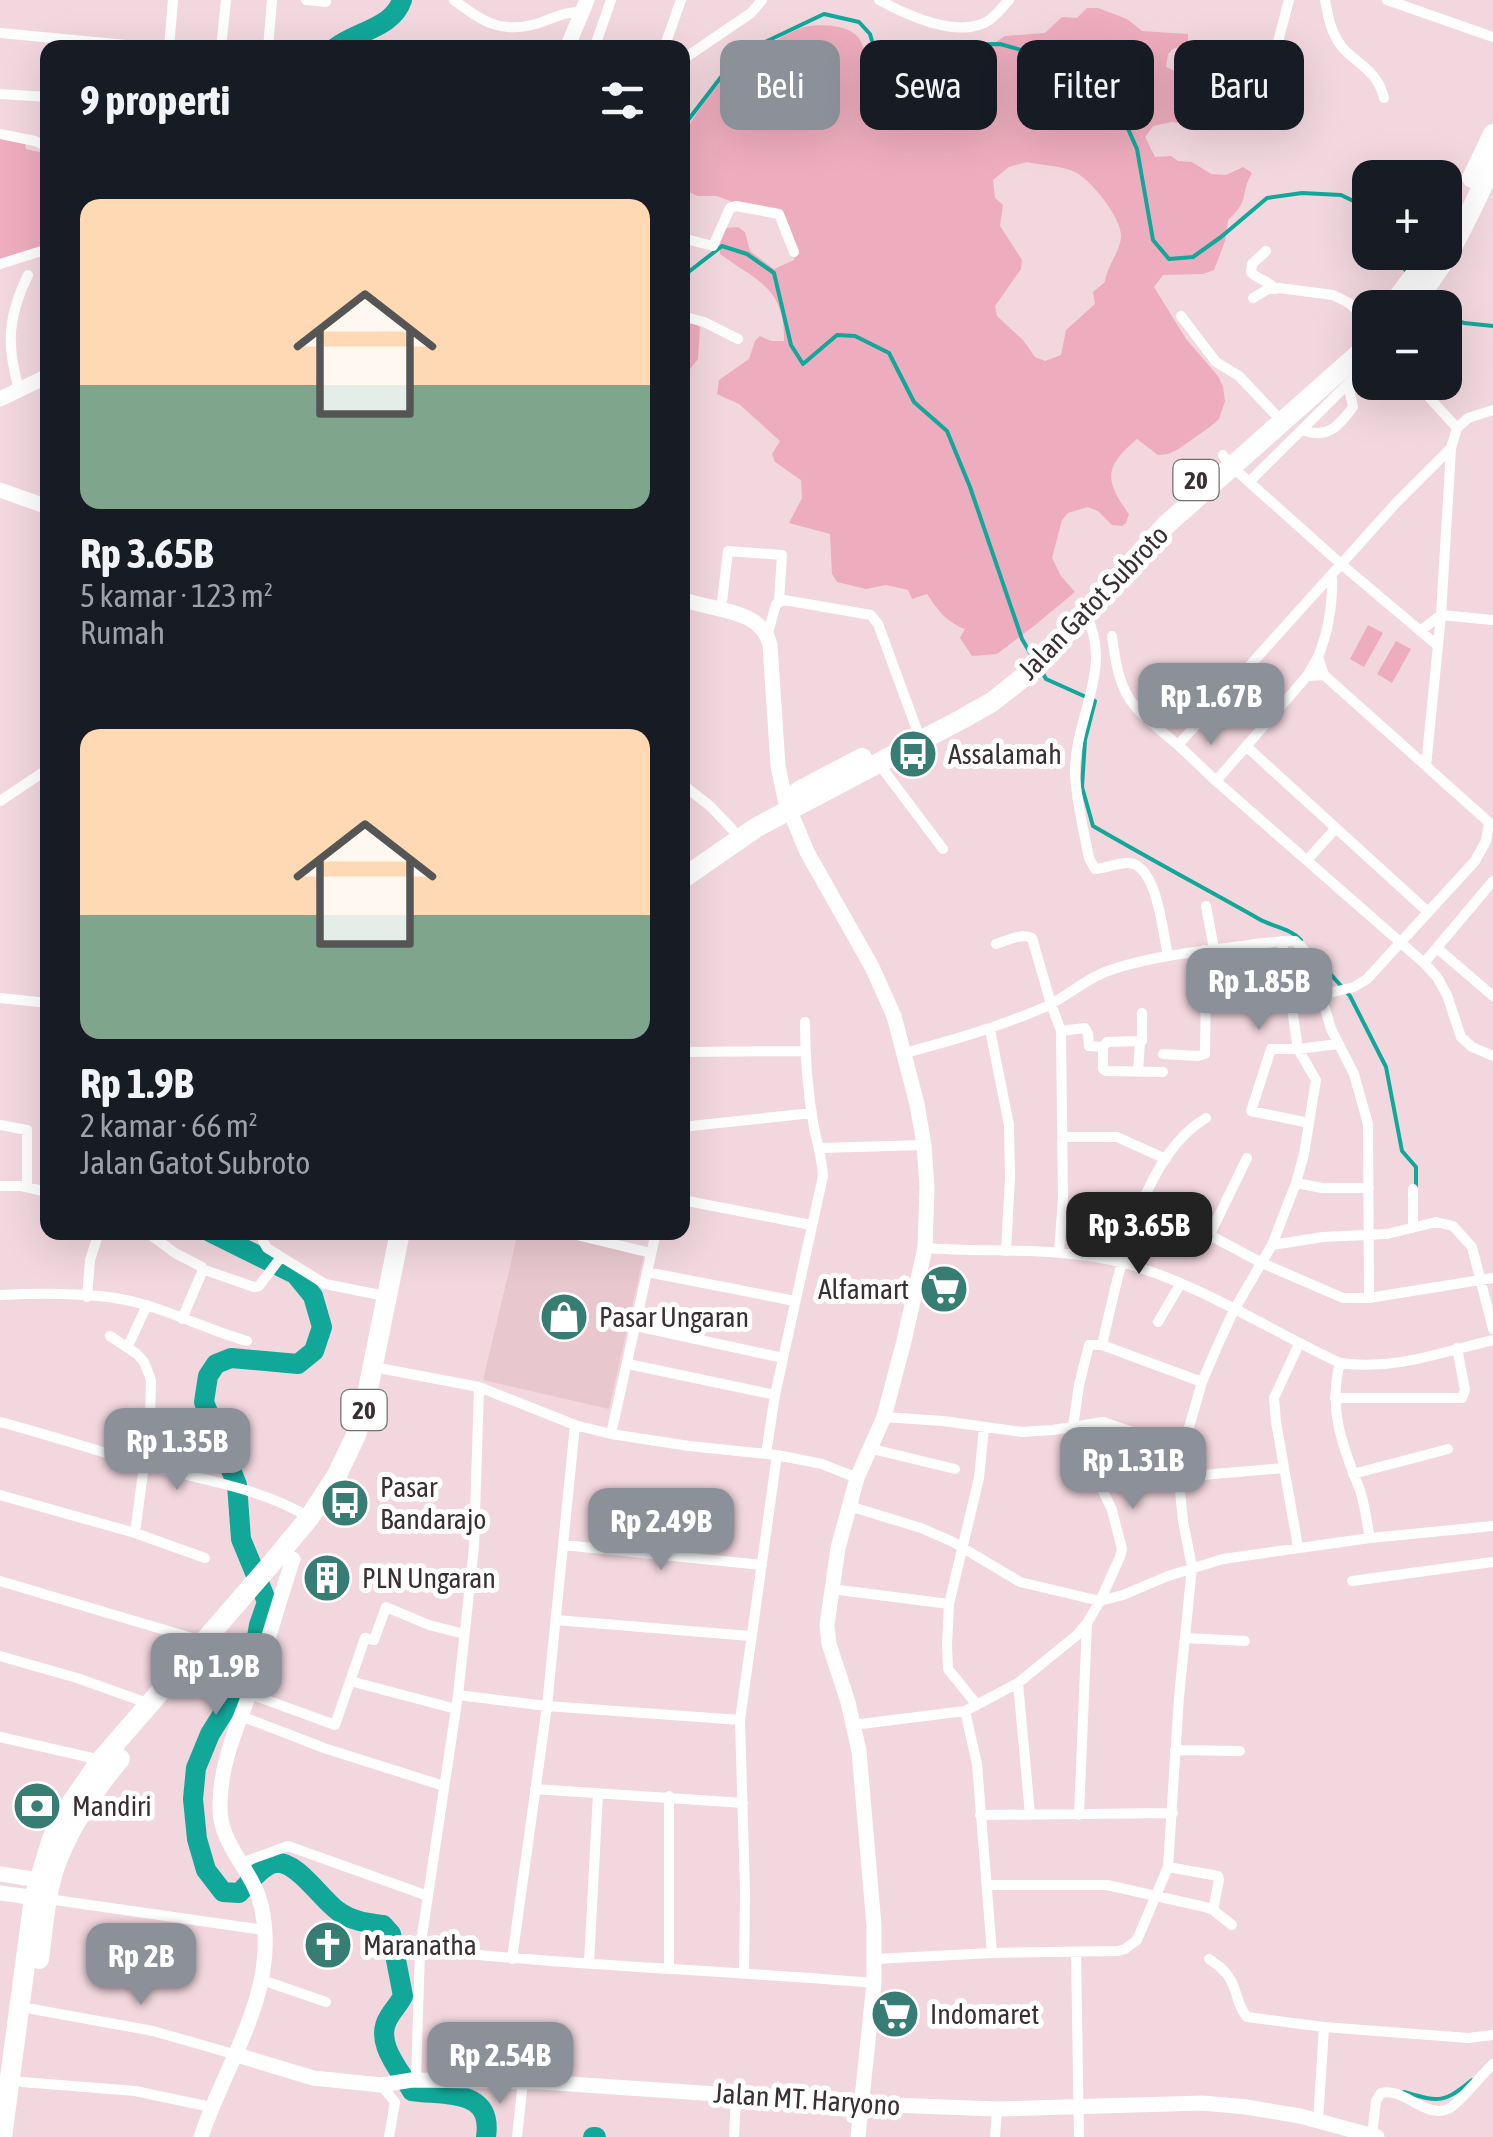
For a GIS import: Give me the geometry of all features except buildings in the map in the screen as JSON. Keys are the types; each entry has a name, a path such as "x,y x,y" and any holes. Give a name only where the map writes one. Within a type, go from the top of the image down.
{"highway":[{"path":"1462,210 1493,134"},
{"path":"1462,218 1493,164"},
{"name":"Jalan Gatot Subroto","path":"690,857 732,829 879,764 992,702 1085,614 1227,460 1352,342"},
{"name":"Jalan Gatot Subroto","path":"690,873 786,804 1036,658 1113,561 1152,520 1352,359"},
{"name":"20","path":"16,2137 42,1889 78,1820 113,1768 239,1610 337,1475 356,1435 365,1404 398,1240"},
{"name":"20","path":"2,2137 6,2050 42,1889 65,1812 101,1760 203,1641 264,1589 325,1518 358,1462 369,1432 410,1240"}],"street":[{"path":"170,40 173,0"},
{"path":"222,40 226,0"},
{"path":"269,40 272,0"},
{"path":"306,0 326,2"},
{"path":"454,0 478,19 505,27 534,25 585,6"},
{"path":"599,40 611,0"},
{"path":"667,40 680,0"},
{"path":"690,55 751,13 762,0"},
{"path":"880,0 933,24 962,26 986,22 1009,0"},
{"path":"1278,40 1289,0"},
{"path":"1325,0 1337,40 1376,78 1384,98"},
{"path":"1387,0 1493,37"},
{"path":"572,40 585,6"},
{"path":"0,33 74,40"},
{"path":"0,94 40,96"},
{"path":"0,134 40,143"},
{"path":"690,240 712,246 730,208 736,206 778,214 794,252"},
{"path":"1266,251 1252,264 1251,272 1275,289"},
{"path":"0,264 40,252"},
{"path":"19,389 8,343 15,301 28,274"},
{"path":"1253,298 1260,292 1287,288 1333,296 1352,306"},
{"path":"1181,316 1216,362 1239,376 1274,413"},
{"path":"690,318 738,339"},
{"path":"0,399 40,380"},
{"path":"1249,482 1352,380"},
{"path":"1302,430 1328,433 1351,411 1348,384"},
{"path":"1431,400 1456,428"},
{"path":"1426,766 1442,615 1451,448 1456,428 1468,418 1493,410"},
{"path":"1178,745 1397,502 1451,448"},
{"path":"1227,460 1437,645"},
{"path":"0,490 40,504"},
{"path":"720,610 728,551 782,554 778,601 768,633 778,766 786,804 807,852 880,983 894,1016 906,1054 928,1188 924,1248 904,1341 884,1417 856,1478 838,1548 827,1634 853,1724 863,1782 875,1959 858,2137"},
{"path":"1216,781 1307,676 1318,657 1331,614 1332,574"},
{"path":"690,601 755,620 768,633"},
{"path":"778,601 821,605 875,618 917,730"},
{"path":"1085,614 1097,644 1096,670 1075,771 1089,858 1095,869 1128,863 1145,871 1152,884 1168,956"},
{"path":"1420,631 1442,615 1493,620"},
{"path":"1112,636 1118,676 1128,699 1424,963 1447,995 1460,1037 1493,1056"},
{"path":"1318,657 1324,675 1491,824 1475,862 1401,943 1354,986 1321,995"},
{"path":"1307,676 1324,675"},
{"path":"1246,746 1428,912"},
{"path":"879,764 944,849"},
{"path":"0,801 40,774"},
{"path":"690,790 732,829"},
{"path":"1308,860 1336,828"},
{"path":"1424,963 1493,881"},
{"path":"1164,1054 1205,1054 1209,950 1206,906"},
{"path":"996,944 1031,937 1061,1031 1059,1252"},
{"path":"875,1959 1118,1951 1132,1945 1142,1931 1168,1867 1174,1750 1192,1567 1180,1477 1184,1449 1202,1382 1234,1310 1272,1245 1296,1183 1316,1080 1298,1049 1297,1030 1275,942"},
{"path":"906,1054 990,1030 1050,1004 1108,971 1168,956 1295,942 1312,964 1326,1018 1354,1074 1365,1110 1370,1140 1369,1298"},
{"path":"1437,948 1493,996"},
{"path":"0,998 40,1001"},
{"path":"1138,1072 1142,1013"},
{"path":"744,1972 740,1720 762,1564 775,1395 823,1176 812,1113 805,1022"},
{"path":"1061,1031 1085,1028 1089,1046 1104,1047"},
{"path":"990,1030 1009,1125 1006,1252"},
{"path":"1140,1040 1106,1042 1104,1070 1163,1072"},
{"path":"1309,1123 1251,1111 1270,1050 1338,1044"},
{"path":"690,1052 806,1051"},
{"path":"691,1126 812,1113"},
{"path":"1102,1345 1132,1228 1144,1200 1166,1158 1186,1133 1206,1118"},
{"path":"0,1125 27,1130 26,1187"},
{"path":"1063,1137 1117,1137 1166,1158"},
{"path":"821,1148 924,1146"},
{"path":"1210,1234 1247,1158"},
{"path":"1296,1183 1312,1188 1368,1188"},
{"path":"0,1186 40,1190"},
{"path":"1413,1189 1413,1228"},
{"path":"1144,1200 1262,1263 1343,1298 1369,1298 1493,1278"},
{"path":"690,1202 811,1225"},
{"path":"1272,1245 1324,1237 1369,1236 1446,1223 1472,1247 1493,1329"},
{"path":"86,1297 96,1240"},
{"path":"157,1240 175,1254 200,1265 202,1270 254,1288 280,1257"},
{"path":"263,1240 280,1257 325,1284 386,1296"},
{"path":"597,1240 651,1253"},
{"path":"611,1434 654,1240"},
{"path":"924,1248 1059,1252 1122,1263 1181,1283 1340,1364 1394,1364 1493,1340"},
{"path":"182,1319 202,1270"},
{"path":"647,1272 796,1301"},
{"path":"1158,1322 1181,1283"},
{"path":"0,1295 126,1300 246,1341"},
{"path":"128,1346 147,1305"},
{"path":"636,1326 783,1358"},
{"path":"110,1336 144,1362 151,1380 150,1419 135,1533"},
{"path":"1298,1547 1274,1398 1299,1344"},
{"path":"853,1724 965,1711 1018,1683 1088,1623 1122,1548 1112,1510 1073,1427 1089,1345 1102,1345 1202,1382"},
{"path":"1336,1398 1462,1398 1465,1390 1457,1348"},
{"path":"628,1364 775,1395"},
{"path":"1340,1364 1336,1420 1359,1486 1370,1538"},
{"path":"384,1370 479,1387 575,1425 611,1434 771,1454 822,1464 856,1478"},
{"path":"389,2137 402,2081 458,1695 474,1547 479,1387"},
{"path":"884,1417 1038,1432 1094,1422 1113,1424 1184,1449"},
{"path":"0,1422 242,1488 279,1501 309,1518"},
{"path":"512,1959 546,1706 575,1425"},
{"path":"977,1705 948,1669 947,1645 949,1604 979,1478 984,1428"},
{"path":"868,1448 954,1470"},
{"path":"1352,1474 1448,1448"},
{"path":"1180,1477 1284,1468"},
{"path":"0,1496 135,1533 205,1558"},
{"path":"849,1506 922,1528 1020,1582 1100,1601 1224,1559 1370,1538 1493,1526"},
{"path":"564,1545 762,1564"},
{"path":"200,2137 237,2055 262,1980 264,1930 257,1887 228,1844 219,1811 227,1756 292,1559"},
{"path":"1352,1581 1493,1562"},
{"path":"0,1581 203,1641"},
{"path":"832,1589 949,1604"},
{"path":"250,1694 336,1726 364,1638 374,1640 386,1606 464,1634"},
{"path":"556,1620 750,1636"},
{"path":"1079,1814 1088,1623"},
{"path":"1184,1638 1245,1641"},
{"path":"0,1656 150,1704"},
{"path":"350,1681 456,1710"},
{"path":"1018,1683 1030,1814"},
{"path":"458,1695 546,1706 740,1720"},
{"path":"965,1711 977,1764 992,1954"},
{"path":"241,1716 324,1748 444,1786"},
{"path":"0,1737 101,1760"},
{"path":"1174,1750 1240,1751"},
{"path":"535,1789 742,1802"},
{"path":"590,1963 598,1793"},
{"path":"668,1968 669,1796"},
{"path":"980,1814 1173,1812"},
{"path":"243,1866 288,1846 428,1896"},
{"path":"1168,1867 1218,1876 1213,1910"},
{"path":"0,1874 42,1889 264,1930"},
{"path":"987,1885 1107,1885 1213,1910 1232,1924"},
{"path":"0,1893 42,1889"},
{"path":"420,1948 512,1959 874,1983"},
{"path":"1076,1952 1079,2137"},
{"path":"1209,1959 1232,1981 1246,2018 1468,2038 1493,2035"},
{"path":"262,1980 326,2002"},
{"path":"32,2009 154,2030 237,2055"},
{"path":"1318,2121 1324,2027"},
{"name":"Jalan MT. Haryono","path":"237,2055 313,2078 523,2082 997,2109 1203,2103 1246,2107 1370,2135"},
{"path":"1370,2135 1376,2101 1381,2094 1392,2092 1425,2108 1444,2111 1456,2104 1493,2064"},
{"path":"22,2082 135,2091 211,2106"},
{"path":"518,2137 523,2082"},
{"path":"734,2137 736,2094"},
{"path":"995,2137 997,2109"}],"shaded area":[{"path":"1087,8 1098,8 1127,19 1142,31 1188,34 1188,40 1174,40 1174,49 1168,54 1166,67 1174,71 1174,122 1154,126 1154,40 1017,40 1017,130 1150,130 1145,137 1155,157 1171,156 1192,162 1211,174 1226,175 1243,167 1252,173 1242,202 1228,220 1214,270 1163,275 1154,287 1186,339 1218,376 1225,401 1219,419 1168,454 1158,455 1137,439 1126,449 1111,474 1115,492 1129,514 1126,523 1112,525 1088,507 1068,513 1062,520 1052,558 1075,592 997,654 972,656 960,638 965,629 948,619 927,594 912,599 908,590 886,585 866,589 837,582 832,574 830,534 789,523 802,498 801,480 775,462 772,454 780,441 739,404 717,394 719,380 749,359 760,336 784,341 774,296 720,254 720,237 726,228 738,227 745,232 750,251 774,269 794,260 796,252 781,211 690,192 690,126 720,83 720,130 840,130 840,40 777,40 804,27 824,25 846,29 860,40 860,130 997,130 997,41 1005,36 1045,33 1062,17 1077,18","holes":["1027,162 1075,172 1111,210 1121,237 1105,282 1093,292 1095,304 1066,330 1061,355 1045,361 1035,357 997,316 995,306 1021,269 1022,260 1000,226 1003,205 995,198 993,180 1009,167"]},
{"path":"0,137 25,142 26,149 40,152 40,247 0,260"},
{"path":"690,323 700,327 698,359 690,369"},
{"path":"1368,625 1383,633 1364,667 1350,659"},
{"path":"1396,641 1411,649 1392,683 1377,674"},
{"name":"Pasar Ungaran","path":"516,1240 577,1240 644,1254 609,1409 483,1380"}],"waterway":[{"path":"348,40 383,23 402,0"},
{"path":"690,118 728,68 763,43 824,14 859,22 884,57 896,58 926,45 1000,44 1068,63 1113,95 1137,149 1153,240 1169,259 1193,257 1267,198 1302,193 1341,195 1352,200"},
{"path":"690,271 722,246 747,254 774,273 791,345 803,364 837,335 855,336 889,353 914,402 947,431 1022,639 1033,658"},
{"path":"1462,322 1493,326"},
{"path":"1041,670 1046,679 1095,701 1085,740 1082,787 1093,826 1301,940"},
{"path":"1310,951 1350,996 1386,1067 1402,1151 1416,1167 1416,1187"},
{"path":"226,1240 295,1274 313,1296 322,1327 314,1351 298,1364 231,1358 216,1364 208,1376 204,1402 237,1485 241,1539 267,1602 252,1667 210,1734 196,1768 193,1799 197,1839 206,1870 223,1892 239,1893 266,1867 284,1864 343,1914 383,1925 391,1934 403,1996 385,2026 390,2056 412,2091 453,2095 475,2103 486,2121 486,2137"},
{"path":"1404,2092 1440,2099 1472,2080"}],"place":[{"name":"Assalamah","path":"913,754"},
{"name":"Alfamart","path":"944,1289"},
{"name":"Pasar Ungaran","path":"564,1317"},
{"name":"Pasar Bandarajo","path":"345,1503"},
{"name":"PLN Ungaran","path":"327,1578"},
{"name":"Mandiri","path":"37,1806"},
{"name":"Maranatha","path":"328,1945"},
{"name":"Indomaret","path":"895,2014"}]}
